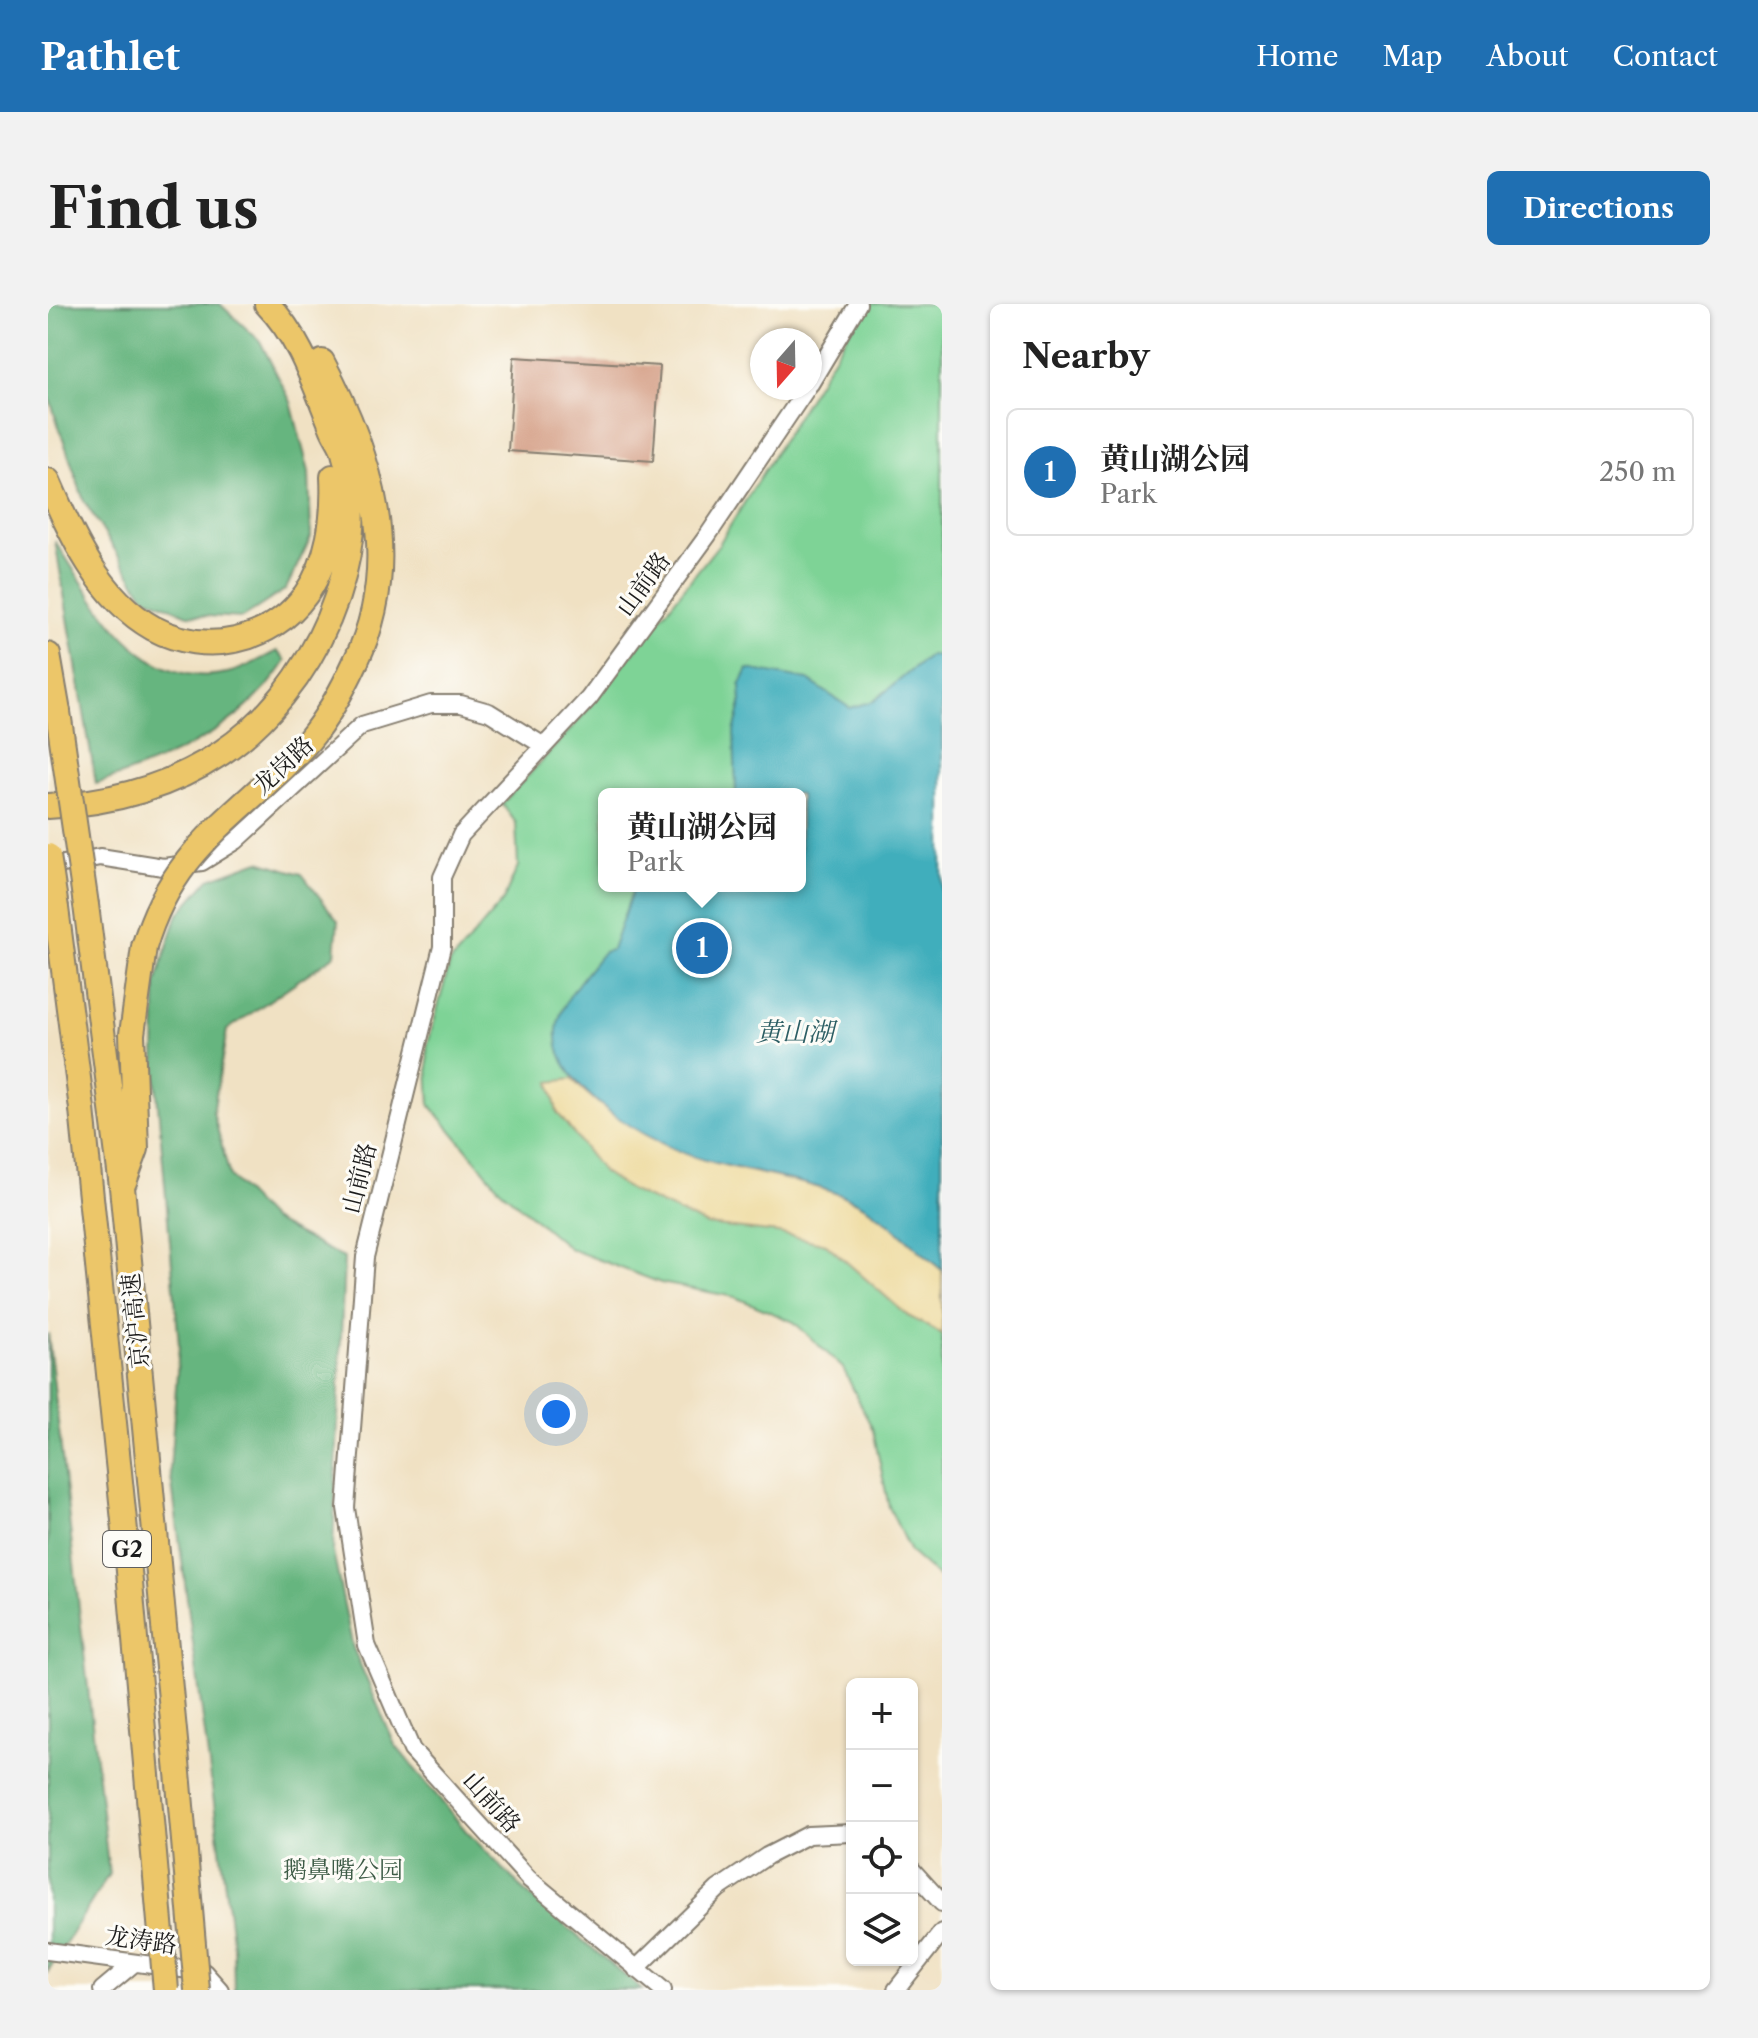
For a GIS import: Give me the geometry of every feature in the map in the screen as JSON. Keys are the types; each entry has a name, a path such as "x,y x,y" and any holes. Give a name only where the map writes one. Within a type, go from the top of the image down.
{"highway":[{"path":"121,1086 144,947 160,901 178,870 200,842 311,737 338,699 356,661 374,600 380,534 376,498 366,458 341,426 307,361 267,304"},
{"path":"48,817 117,810 180,788 227,764 285,713 308,683 351,592 359,545 361,497 318,353 285,304"},
{"path":"48,481 82,552 126,608 152,627 182,640 211,644 237,641 262,632 284,617 305,595 319,571 328,540 341,426"},
{"path":"48,806 114,798 186,773 220,754 250,731 276,705 331,632"},
{"path":"48,655 86,905 121,1086"},
{"name":"京沪高速","path":"48,856 82,1109 126,1530 166,1990"},
{"name":"京沪高速","path":"121,1086 136,1149 122,1187 197,1990"}],"street":[{"name":"山前路","path":"822,364 858,304"},
{"name":"山前路","path":"663,1990 529,1879 412,1750 367,1645 346,1508 365,1257 442,947 442,877 461,835 589,698 708,535 800,400"},
{"name":"龙岗路","path":"48,867 100,857 163,867 202,862 236,841 362,725 431,704 461,704 489,712 544,746"},
{"path":"637,1969 718,1889 767,1856 808,1835 846,1833"},
{"path":"918,1877 942,1903"},
{"path":"896,1990 942,1932"},
{"name":"龙涛路","path":"48,1951 204,1972 220,1990"},
{"path":"102,1990 133,1964"}],"green space":[{"path":"48,304 220,304 260,341 291,402 309,472 311,537 286,589 242,618 188,615 144,596 84,501 48,394"},
{"path":"866,304 942,304 942,1580 910,1552 889,1507 873,1430 843,1368 794,1322 735,1297 661,1283 570,1249 500,1189 430,1105 427,1047 450,963 503,901 518,866 516,823 502,804 581,718 719,544 807,400 822,400 822,376"},
{"path":"55,541 104,614 123,636 145,655 169,669 196,675 227,673 277,651 286,661 269,685 249,705 203,739 151,764 96,784"},
{"name":"鹅鼻嘴公园","path":"259,861 302,874 338,921 335,955 227,1030 213,1112 230,1177 271,1220 344,1258 333,1552 353,1648 395,1745 466,1831 531,1897 642,1990 234,1990 233,1947 170,1470 179,1345 155,1071 156,983 177,916 209,879"},
{"path":"48,1333 109,1874 48,1971"}],"sand":[{"path":"572,1079 599,1103 663,1144 715,1163 831,1192 875,1213 942,1270 942,1334 908,1316 826,1244 778,1233 707,1225 630,1190 603,1172 557,1112 550,1082"}],"water":[{"name":"黄山湖","path":"930,655 942,656 942,1270 887,1222 851,1199 813,1186 698,1158 655,1140 608,1110 587,1092 570,1072 559,1051 557,1030 563,1009 603,952 612,950 632,892 806,892 806,788 736,788 734,732 741,704 740,686 748,669 808,680 850,708 874,701"}],"building":[{"path":"514,357 660,366 653,461 508,451"}],"place":[{"name":"黄山湖公园","path":"702,948"}]}
